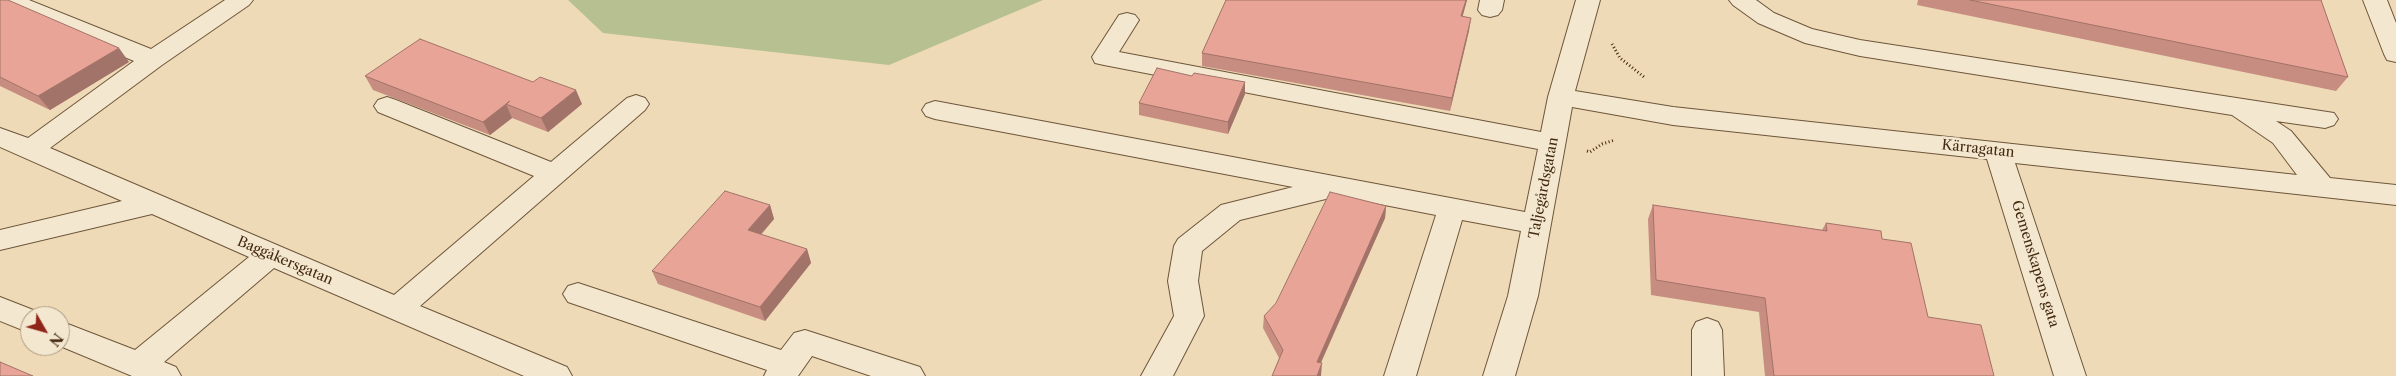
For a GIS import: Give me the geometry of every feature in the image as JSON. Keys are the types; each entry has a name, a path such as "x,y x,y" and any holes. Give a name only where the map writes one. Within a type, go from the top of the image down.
{"street":[{"path":"8,0 153,58"},
{"path":"15,143 153,58 240,0"},
{"name":"Taljegårdsgatan","path":"1499,376 1523,296 1562,97 1588,0"},
{"path":"1741,0 1766,18 1805,35 1860,48 2235,107 2325,119"},
{"path":"2375,0 2396,54"},
{"path":"1127,20 1104,57 1552,143"},
{"name":"Kärragatan","path":"1562,97 1673,116 2396,195"},
{"path":"397,309 636,104"},
{"path":"387,106 554,174"},
{"path":"2235,107 2282,137 2323,188"},
{"path":"935,110 1537,224"},
{"name":"Baggåkersgatan","path":"15,143 152,204 556,376"},
{"name":"Gemenskapens gata","path":"1998,152 2070,376"},
{"path":"1157,376 1190,316 1183,281 1188,246 1230,212 1338,187"},
{"path":"0,240 152,204"},
{"path":"1400,376 1452,208"},
{"path":"70,337 152,371 270,254"},
{"path":"578,294 784,370 805,342 909,376"},
{"path":"0,309 20,317"},
{"path":"1706,330 1708,376"}],"path":[{"path":"1612,42 1620,58 1638,74"},
{"path":"1552,143 1590,152 1602,144 1624,139"}],"green space":[{"path":"568,0 1043,0 889,65 603,33"}],"building":[{"path":"0,0 8,0 119,48 38,96 0,77"},
{"path":"1226,0 1466,0 1461,16 1471,18 1452,98 1202,53"},
{"path":"1970,0 2321,0 2348,77"},
{"path":"420,39 533,82 540,77 576,90 541,118 506,104 483,122 365,76"},
{"path":"1157,68 1192,76 1194,73 1245,82 1228,122 1139,103"},
{"path":"725,191 770,205 748,230 807,249 760,307 652,271"},
{"path":"1330,192 1386,206 1317,362 1322,363 1317,376 1272,376 1283,350 1264,316 1276,303"},
{"path":"1653,205 1827,231 1826,223 1881,231 1882,239 1911,243 1928,317 1981,325 1994,376 1774,376 1765,298 1656,280"},
{"path":"0,362 33,376 0,376"}]}
